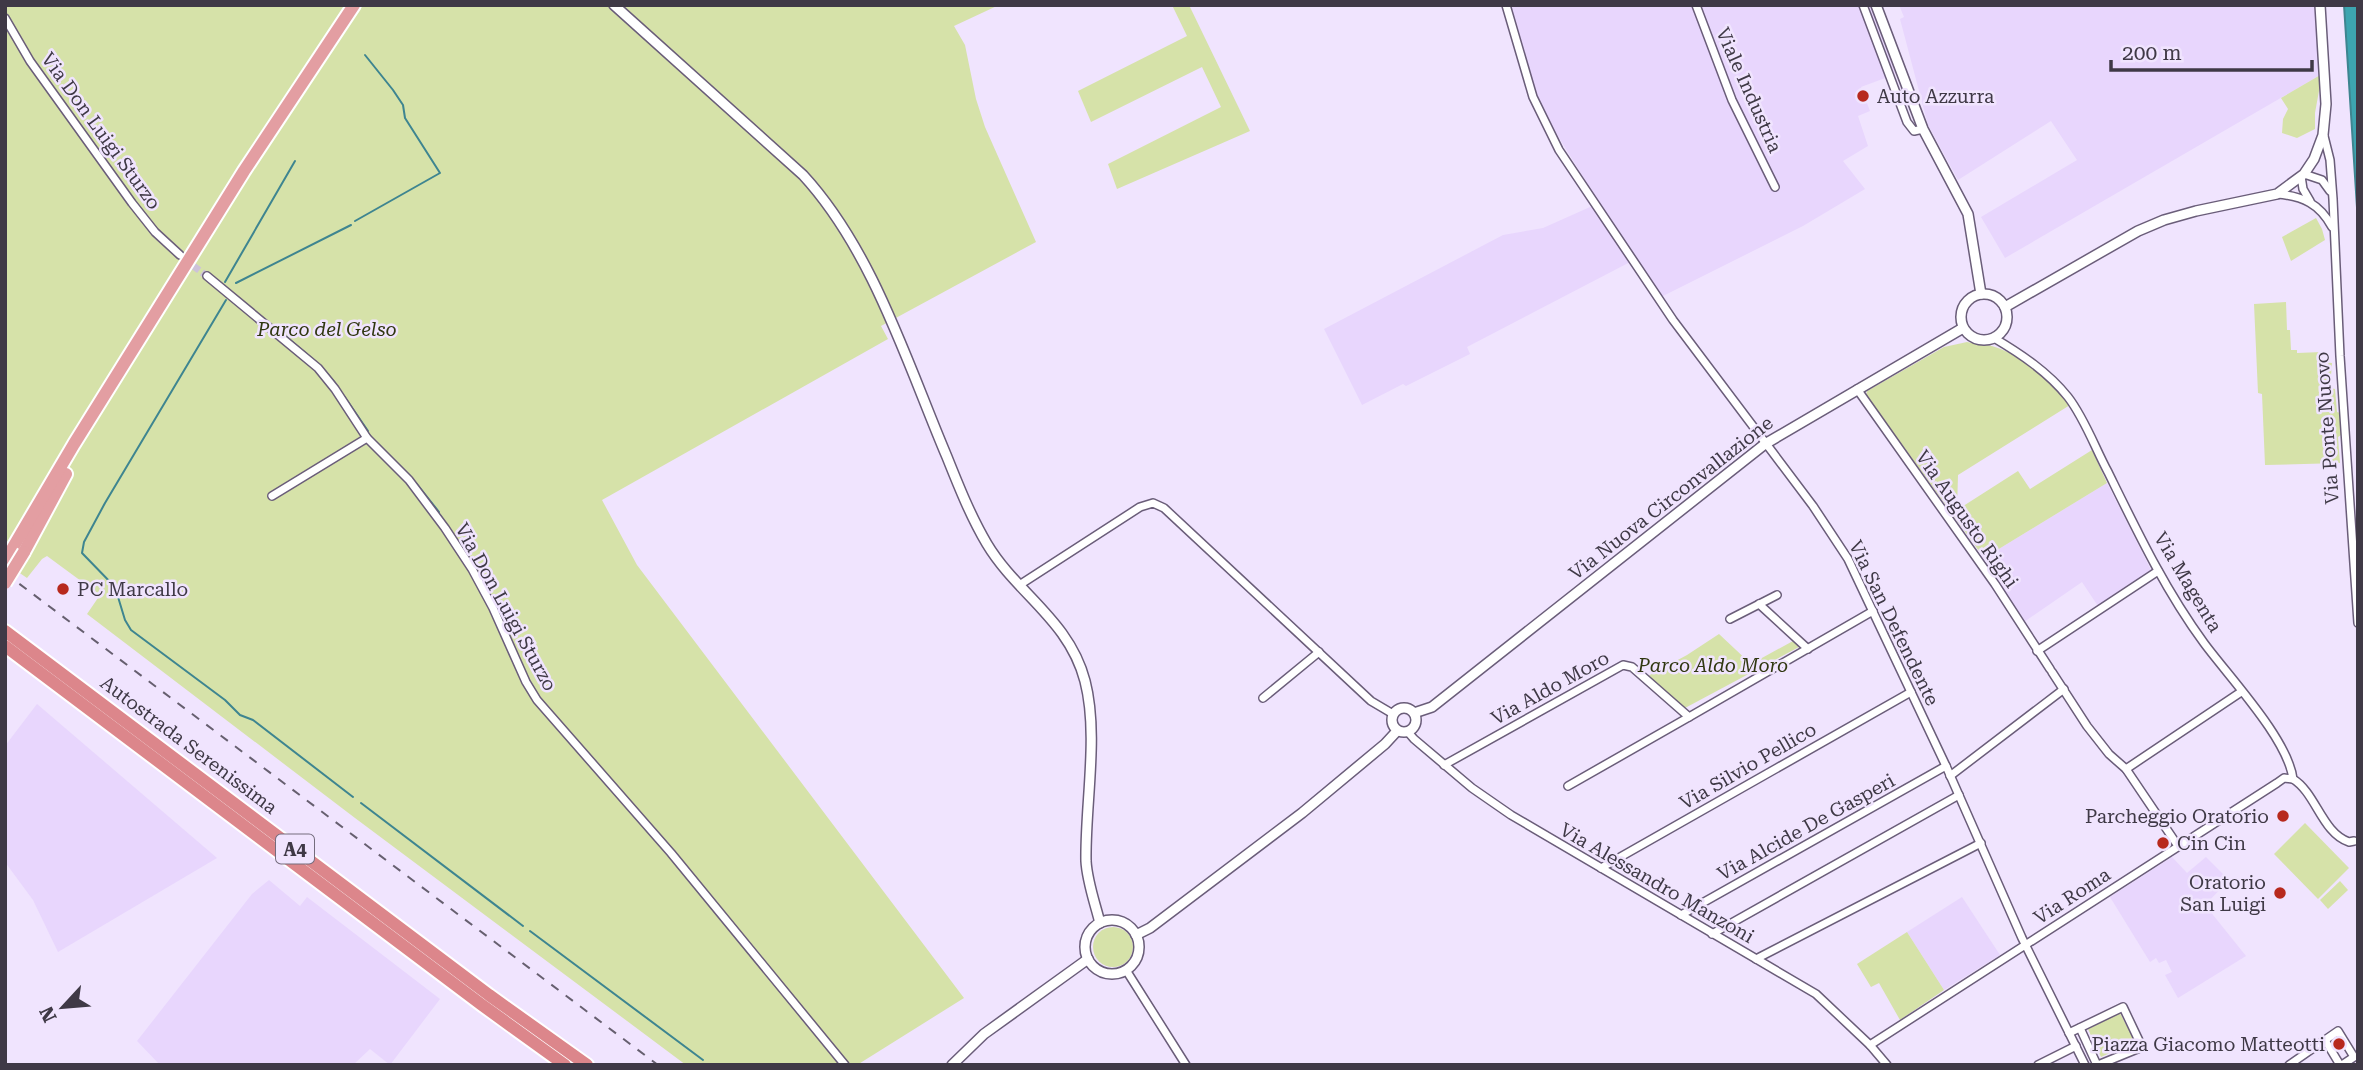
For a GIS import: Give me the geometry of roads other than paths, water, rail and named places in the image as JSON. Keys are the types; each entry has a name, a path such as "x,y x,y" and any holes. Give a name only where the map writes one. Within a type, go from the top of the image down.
{"highway":[{"path":"5,583 20,549 115,380 244,171 354,5"},
{"path":"5,561 20,549"},
{"name":"Autostrada Serenissima","path":"5,631 489,995 587,1065"},
{"name":"Autostrada Serenissima","path":"5,646 565,1065"}],"street":[{"path":"614,5 803,175 834,213 878,292 960,489 986,543 1067,639 1086,685 1090,724 1086,864 1100,923"},
{"name":"Via San Defendente","path":"1506,5 1533,97 1559,150 1673,320 1848,559 2026,944 2085,1065"},
{"name":"Viale Industria","path":"1696,5 1732,100 1775,187"},
{"path":"1863,5 1907,122 1914,131 1923,130"},
{"path":"1876,5 1923,130 1968,214 1981,294"},
{"name":"Via Ponte Nuovo","path":"2277,194 2302,175 2314,159 2323,135 2326,104 2320,5"},
{"name":"Via Don Luigi Sturzo","path":"5,18 30,61 132,203 155,232 180,256"},
{"name":"Via Ponte Nuovo","path":"2323,135 2330,160 2333,198 2358,623"},
{"path":"2313,204 2303,189 2302,175 2322,180 2333,198"},
{"path":"2005,307 2138,231 2196,211 2277,194 2299,197 2326,215 2334,231"},
{"name":"Via Don Luigi Sturzo","path":"207,276 318,368 367,438 409,480 472,569 537,700 671,853 845,1065"},
{"path":"1981,294 1995,297 2005,307 2007,321 1994,338 1973,338 1963,328 1961,313 1968,300 1981,294"},
{"name":"Via Nuova Circonvallazione","path":"1414,713 1432,706 1765,444 1963,328"},
{"name":"Via Magenta","path":"1994,338 2042,371 2070,400 2158,571 2182,611 2267,725 2285,754 2293,779 2303,787 2338,835 2349,842 2356,839"},
{"name":"Via Augusto Righi","path":"1857,390 1995,584 2087,726 2109,754 2126,769 2178,846"},
{"path":"272,496 367,438"},
{"path":"1021,584 1140,507 1153,503 1164,508 1371,701 1393,714"},
{"path":"2036,651 2158,571"},
{"path":"1730,620 1777,595"},
{"path":"1759,604 1808,649"},
{"path":"1569,786 1873,611"},
{"path":"1263,698 1319,652"},
{"name":"Via Aldo Moro","path":"1444,765 1623,665 1632,667 1689,717"},
{"path":"1950,776 2064,690"},
{"name":"Via Silvio Pellico","path":"1601,868 1911,692"},
{"path":"2126,769 2241,692"},
{"path":"1404,708 1414,713 1416,724 1408,732 1397,731 1392,725 1393,714 1404,708"},
{"path":"1136,935 1150,928 1303,813 1397,731"},
{"name":"Via Alessandro Manzoni","path":"1408,732 1472,788 1511,815 1815,994 1870,1045 1887,1065"},
{"name":"Via Alcide De Gasperi","path":"1681,915 1946,766"},
{"name":"Via Roma","path":"1870,1045 2284,778 2293,779"},
{"path":"1712,934 1959,795"},
{"path":"2356,839 2358,850"},
{"path":"1756,959 1980,843"},
{"path":"1116,920 1131,928 1136,935 1139,950 1137,958 1126,970 1109,974 1100,971 1088,959 1088,934 1100,923 1116,920"},
{"path":"952,1065 984,1034 1088,959"},
{"path":"1126,970 1186,1065"},
{"path":"2069,1033 2123,1007 2142,1047 2098,1065 2080,1028"},
{"path":"2289,1065 2307,1052 2338,1031 2356,1056 2341,1065 2325,1040"},
{"path":"2038,1065 2076,1045"}],"water":[{"path":"2344,5 2358,5 2358,223"}],"waterway":[{"path":"355,221 440,173 405,118 403,105 365,55"},
{"path":"225,282 295,161"},
{"path":"236,283 351,225"},
{"path":"226,300 105,503 84,542 82,553 115,587 125,620 131,630 225,700 240,715 253,720 353,797"},
{"path":"283,334 316,362"},
{"path":"325,371 335,383"},
{"path":"344,396 368,431"},
{"path":"376,442 410,476"},
{"path":"416,483 439,512"},
{"path":"440,515 461,546"},
{"path":"361,803 523,926"},
{"path":"530,931 703,1060"}],"tunnel":[{"path":"185,260 207,276"}],"railway":[{"path":"5,573 658,1065"}],"place":[{"name":"Auto Azzurra","path":"1863,96"},
{"name":"PC Marcallo","path":"63,589"},
{"name":"Parcheggio Oratorio","path":"2283,816"},
{"name":"Cin Cin","path":"2163,843"},
{"name":"Oratorio San Luigi","path":"2280,893"},
{"name":"Piazza Giacomo Matteotti","path":"2339,1044"}],"park label":[{"name":"Parco del Gelso","path":"327,329"},
{"name":"Parco Aldo Moro","path":"1713,665"}]}
